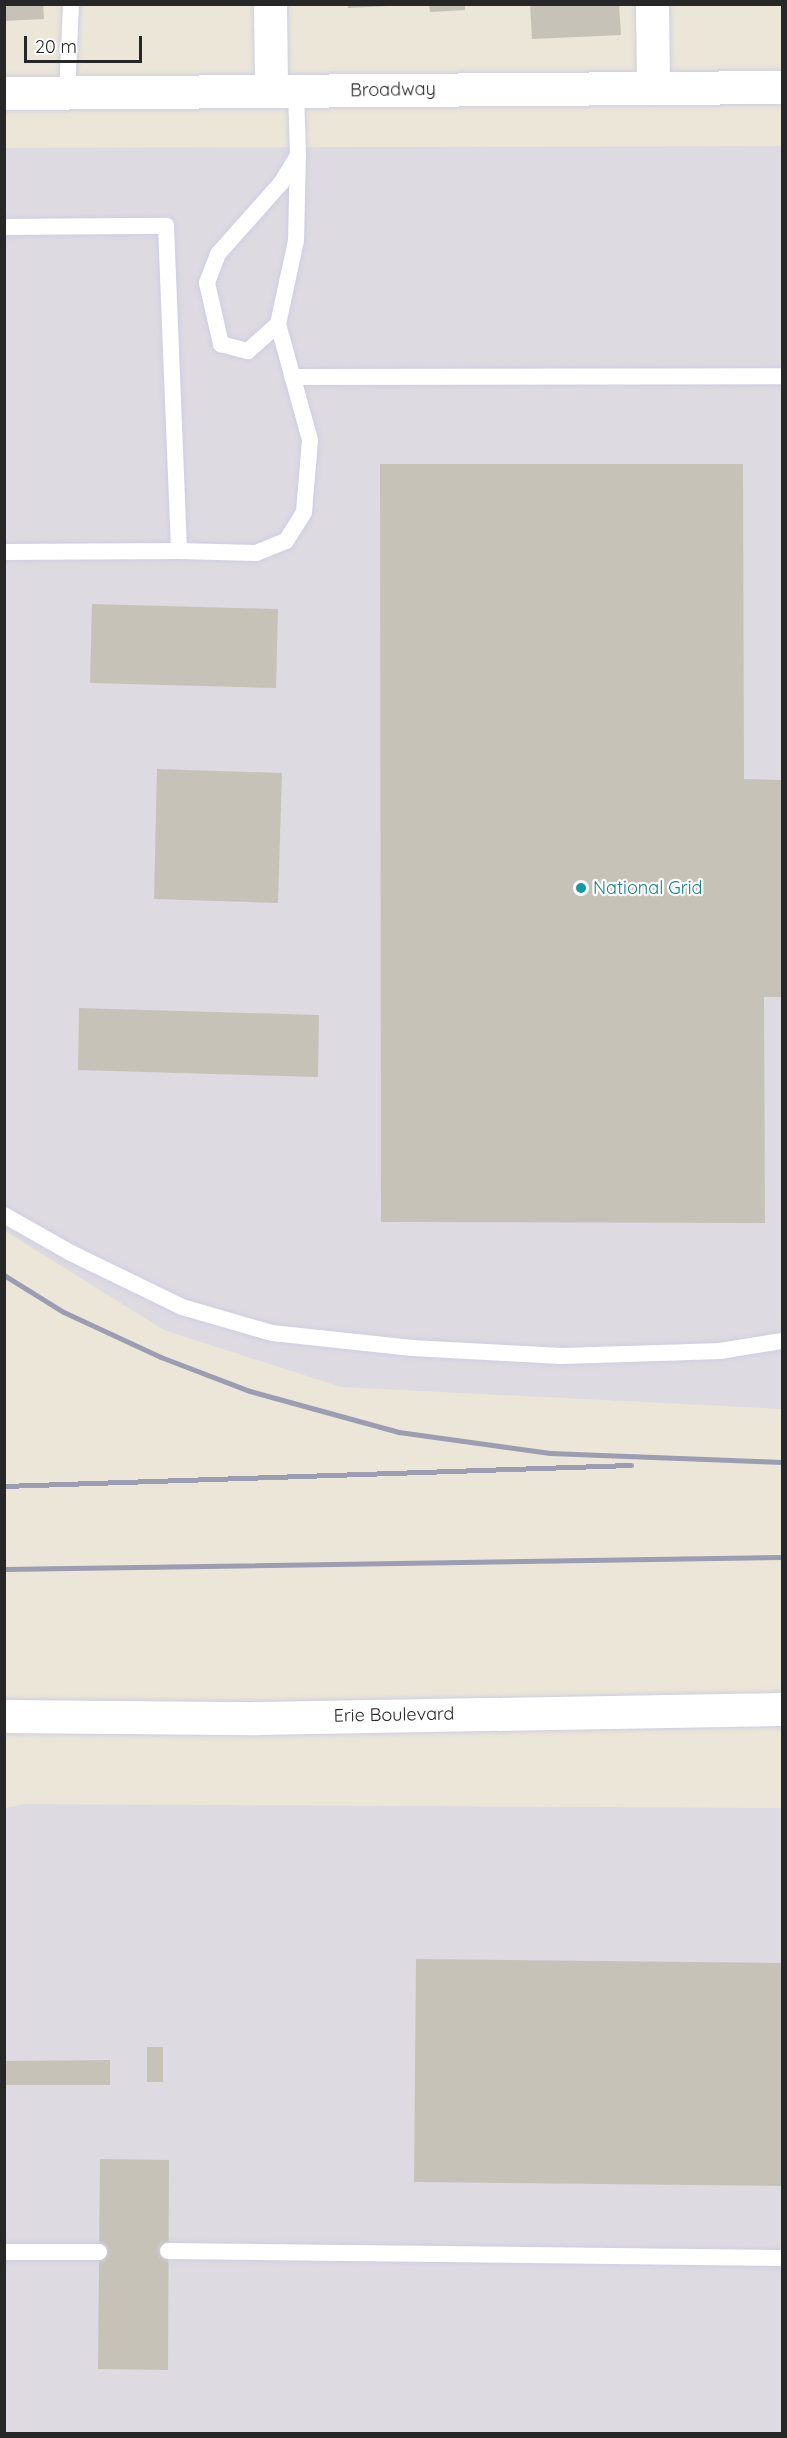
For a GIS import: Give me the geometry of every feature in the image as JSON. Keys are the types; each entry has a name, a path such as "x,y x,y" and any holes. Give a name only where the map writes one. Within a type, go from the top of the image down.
{"street":[{"path":"270,4 283,91"},
{"path":"652,4 653,88"},
{"name":"Broadway","path":"4,93 783,87"},
{"name":"Erie Boulevard","path":"4,1716 257,1718 783,1709"}],"lane":[{"path":"67,93 71,4"},
{"path":"4,552 256,553 286,541 304,512 310,440 278,324 296,241 298,155 283,91"},
{"path":"278,324 248,351 221,344 207,283 218,254 281,183 298,155"},
{"path":"4,227 166,226 179,551"},
{"path":"292,377 783,376"},
{"path":"4,1215 70,1253 182,1307 272,1333 412,1348 561,1356 720,1351 783,1341"},
{"path":"168,2251 783,2258"},
{"path":"4,2252 99,2252"}],"shaded area":[{"name":"National Grid","path":"782,146 782,1409 341,1387 164,1330 5,1231 4,148"},
{"path":"25,1804 782,1808 782,2433 5,2434 5,1808"}],"building":[{"path":"4,4 43,4 44,19 4,21"},
{"path":"347,4 388,4 388,6 348,8"},
{"path":"429,4 465,4 465,10 430,12"},
{"path":"530,4 619,4 621,35 532,39"},
{"name":"National Grid","path":"380,464 743,464 744,779 782,780 782,997 764,997 765,1223 381,1222"},
{"path":"92,604 278,609 276,688 90,683"},
{"path":"157,769 282,773 278,903 154,899"},
{"path":"79,1008 319,1015 318,1077 78,1070"},
{"path":"416,1959 782,1963 782,2186 414,2182"},
{"path":"147,2047 163,2047 163,2082 147,2082"},
{"path":"110,2060 110,2085 4,2085 4,2061"},
{"path":"100,2159 169,2160 168,2370 98,2369"}],"railway":[{"path":"4,1275 64,1312 161,1357 250,1391 399,1432 550,1453 782,1462"},
{"path":"4,1486 631,1465"},
{"path":"4,1569 782,1557"}],"place":[{"name":"National Grid","path":"581,888"}]}
